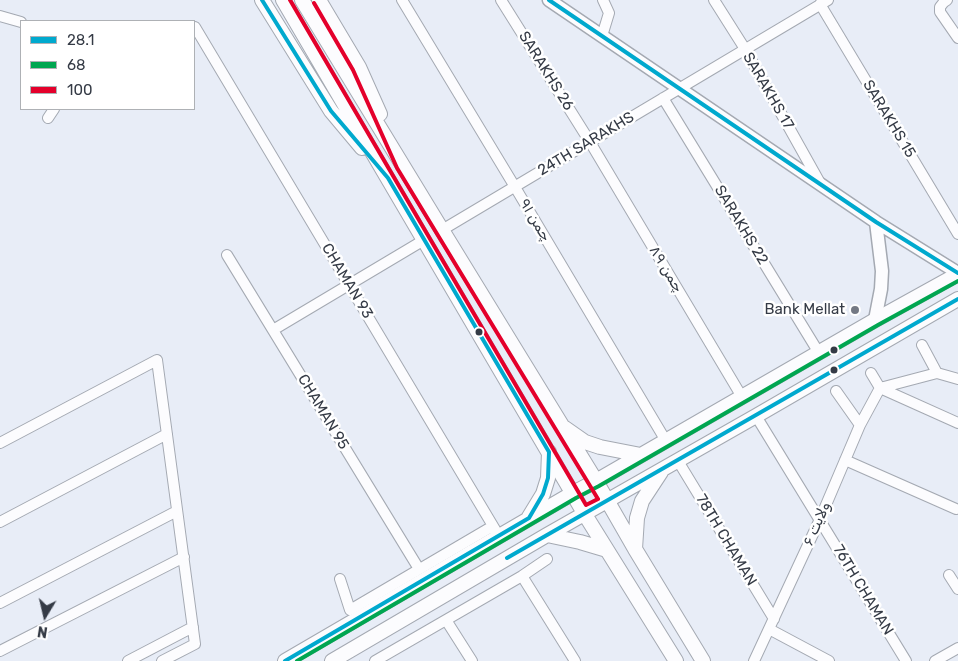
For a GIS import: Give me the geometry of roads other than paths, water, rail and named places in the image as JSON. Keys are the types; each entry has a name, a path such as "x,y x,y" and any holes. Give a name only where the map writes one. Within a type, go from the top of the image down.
{"main road":[{"path":"262,0 331,111 388,178"},
{"path":"283,0 584,513 676,661"},
{"path":"302,0 596,481 703,661"},
{"path":"320,0 359,67 402,165"},
{"path":"285,661 496,531 529,518 596,481 874,320 958,274"},
{"path":"332,661 584,513 952,306 958,299"},
{"path":"561,425 585,442 641,455"},
{"path":"529,518 543,494 548,478 549,452"},
{"path":"635,549 637,518 642,501 663,469"},
{"path":"547,535 607,550"}],"street":[{"name":"چمن ۹۱","path":"402,0 666,440"},
{"name":"SARAKHS 26","path":"502,0 590,142"},
{"path":"549,0 876,222 958,274"},
{"path":"602,36 609,13 603,0"},
{"name":"SARAKHS 17","path":"714,0 745,49 820,183"},
{"path":"947,0 940,7 940,12 958,38"},
{"name":"24TH SARAKHS","path":"442,230 824,2"},
{"name":"SARAKHS 15","path":"824,2 958,234"},
{"path":"0,16 20,22"},
{"name":"CHAMAN 93","path":"195,29 496,531"},
{"name":"SARAKHS 22","path":"663,98 819,353"},
{"name":"چمن ۸۹","path":"590,142 742,397"},
{"path":"874,320 881,289 882,272 876,222"},
{"path":"273,330 424,240"},
{"name":"CHAMAN 95","path":"227,254 419,569"},
{"path":"922,345 937,373"},
{"path":"0,444 157,360 195,644 162,661"},
{"path":"872,373 880,388 958,424"},
{"path":"880,388 937,373 958,379"},
{"name":"ولایت ۶","path":"754,661 820,519 860,425 880,388"},
{"path":"836,391 860,425"},
{"name":"76TH CHAMAN","path":"756,416 906,661"},
{"path":"0,522 167,434"},
{"path":"845,460 956,509"},
{"name":"78TH CHAMAN","path":"678,461 774,619"},
{"path":"0,603 178,511"},
{"path":"340,578 350,610 419,569 496,531"},
{"path":"0,651 184,557"},
{"path":"375,661 522,576 547,559"},
{"path":"949,575 958,589"},
{"path":"522,576 575,661"},
{"path":"446,620 472,661"},
{"path":"128,661 193,627"},
{"path":"769,629 829,661"},
{"path":"940,660 958,648"}],"place":[{"name":"Bank Mellat","path":"855,310"}]}
